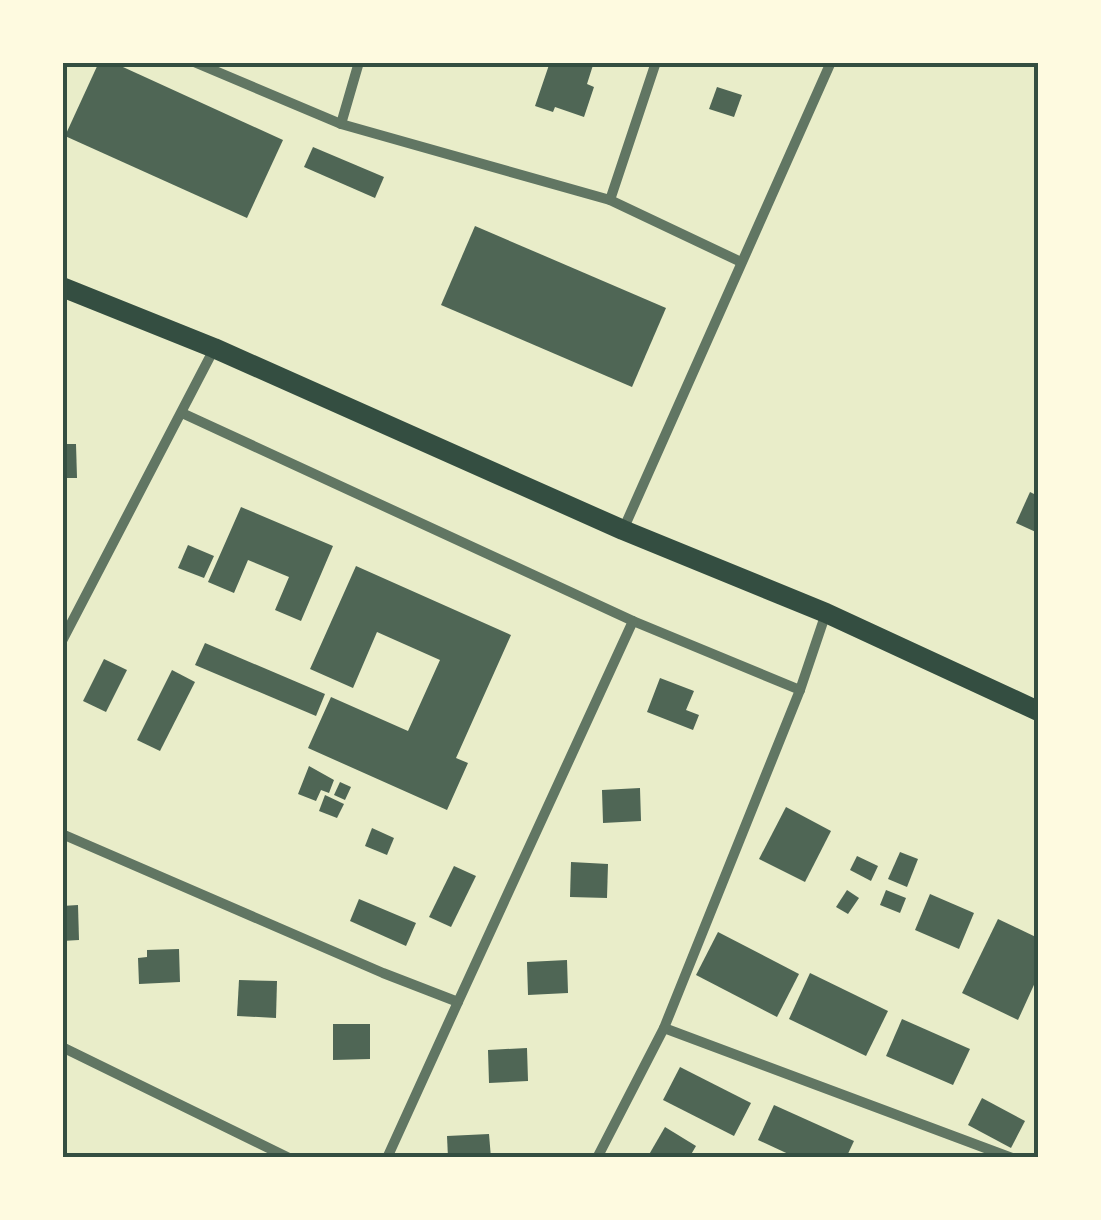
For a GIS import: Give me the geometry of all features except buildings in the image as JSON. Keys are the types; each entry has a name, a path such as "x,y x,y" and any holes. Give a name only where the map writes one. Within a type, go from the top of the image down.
{"main road":[{"path":"62,287 214,348 624,530 826,614 1038,711"}],"street":[{"path":"194,62 341,124 610,200 741,262"},
{"path":"341,124 359,62"},
{"path":"610,200 656,62"},
{"path":"624,530 831,62"},
{"path":"62,641 214,348"},
{"path":"182,414 633,621 800,690"},
{"path":"597,1158 664,1028 800,690 826,614"},
{"path":"387,1158 633,621"},
{"path":"62,834 382,974 458,1002"},
{"path":"664,1028 1012,1158"},
{"path":"62,1047 289,1158"}]}
